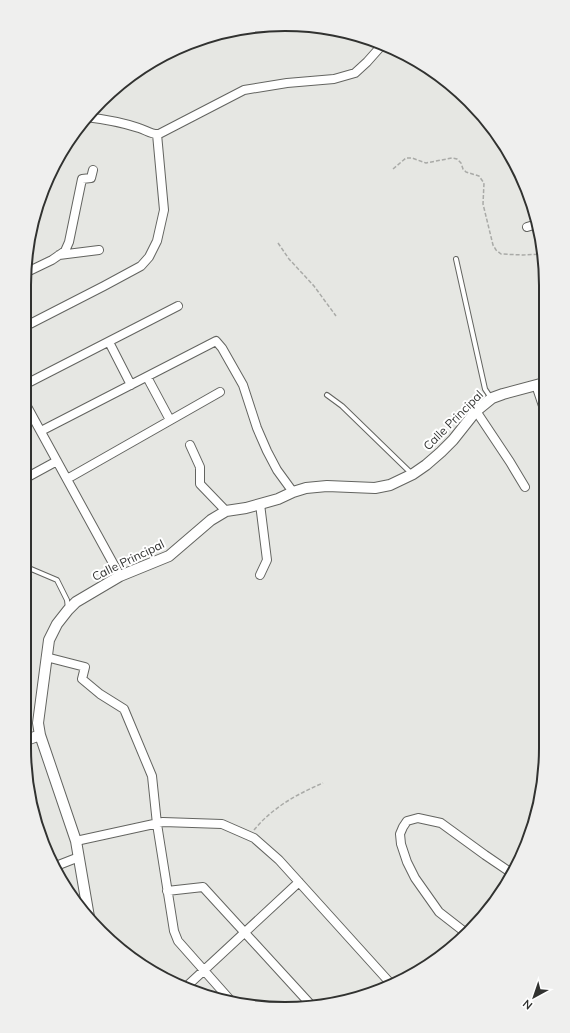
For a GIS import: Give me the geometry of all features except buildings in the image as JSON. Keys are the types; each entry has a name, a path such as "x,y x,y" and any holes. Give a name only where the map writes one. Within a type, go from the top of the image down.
{"street":[{"path":"94,118 124,124 158,134 165,132 244,90 334,79 355,73 379,49"},
{"path":"31,323 141,266 149,258 157,241 164,210 158,134"},
{"path":"32,269 65,251 69,242 82,179 91,178 93,170"},
{"path":"527,227 532,226"},
{"path":"59,255 99,250"},
{"path":"31,381 178,306"},
{"path":"41,431 216,341 222,348 243,386 257,428 267,451 277,470 293,492"},
{"path":"109,342 131,385"},
{"path":"147,377 170,420"},
{"name":"Calle Principal","path":"87,908 76,841 40,735 38,723 49,640 57,624 68,610 76,602 120,576 169,556 211,520 226,511 278,500 293,492 306,488 327,486 375,488 390,485 426,465 453,440 476,412 492,398 539,384"},
{"path":"67,479 220,392"},
{"path":"476,412 525,487"},
{"path":"31,419 41,431 120,576"},
{"path":"190,445 200,467 200,484 226,511"},
{"path":"31,475 57,461"},
{"path":"260,504 267,560 260,574"},
{"path":"46,657 85,667 82,679 100,694 124,709 152,776 156,824 174,931 178,941 226,995"},
{"path":"31,738 40,735"},
{"path":"462,930 439,912 415,878 407,862 401,844 400,834 403,827 407,822 418,818 441,823 508,870"},
{"path":"76,841 163,822 222,824 254,838 279,860 388,980"},
{"path":"59,865 79,857"},
{"path":"190,984 299,882"},
{"path":"167,891 203,886 307,1001"}],"lane":[{"path":"456,259 485,388 492,398"},
{"path":"327,395 342,406 412,474"},
{"path":"31,569 58,580 67,600 68,610"}],"path":[{"path":"393,169 406,158 412,158 426,163 452,158 457,159 466,172 480,176 484,183 483,204 493,246 496,250 501,254 537,254"},
{"path":"278,243 289,259 314,286 336,316"},
{"path":"249,836 262,820 278,806 323,783"}]}
